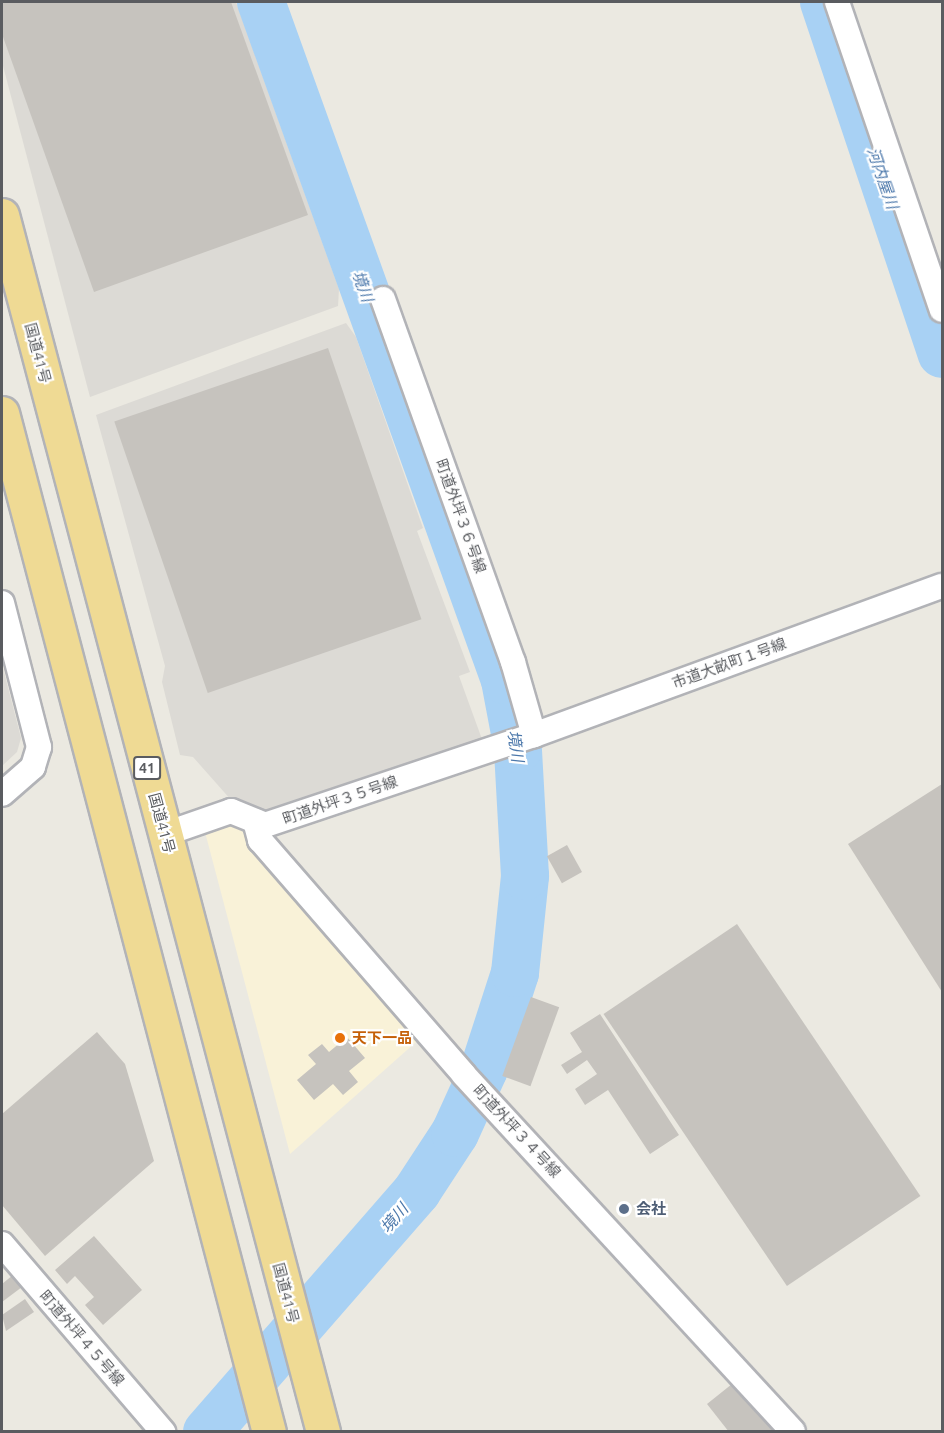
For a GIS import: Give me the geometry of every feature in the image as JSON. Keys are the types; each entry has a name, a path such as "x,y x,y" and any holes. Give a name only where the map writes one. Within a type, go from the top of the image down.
{"highway":[{"name":"国道41号","path":"2,215 323,1431"},
{"path":"2,412 269,1431"}],"street":[{"path":"837,2 942,310"},
{"name":"町道外坪３６号線","path":"383,299 513,662 521,739"},
{"name":"市道大畝町１号線","path":"521,739 942,586"},
{"path":"2,603 39,747 33,767 2,794"},
{"name":"町道外坪３５号線","path":"165,834 231,811 265,825 521,739"},
{"name":"町道外坪３４号線","path":"255,821 260,840 464,1075 793,1431"},
{"name":"町道外坪４５号線","path":"2,1244 163,1431"}],"shaded area":[{"path":"2,2 236,2 339,289 338,306 90,397 2,62"},
{"path":"346,323 356,337 423,528 417,531 470,672 459,676 483,742 268,816 232,801 193,757 180,755 162,682 165,666 96,415"},
{"path":"2,664 21,738 17,752 2,766"},
{"name":"天下一品","path":"235,816 425,1034 290,1154 205,832"}],"building":[{"path":"2,2 231,2 308,215 94,292 2,34"},
{"path":"328,348 421,619 208,693 114,422"},
{"path":"942,784 942,992 848,844"},
{"path":"567,845 582,872 562,883 547,856"},
{"path":"737,924 920,1196 787,1286 604,1014"},
{"path":"531,997 559,1007 530,1086 502,1076"},
{"path":"600,1014 679,1135 650,1154 608,1090 585,1105 575,1089 597,1074 587,1060 567,1074 561,1065 582,1052 570,1033"},
{"path":"97,1032 125,1064 154,1161 45,1256 2,1205 2,1114"},
{"path":"347,1037 365,1058 349,1071 358,1082 343,1095 333,1084 314,1100 297,1080 316,1064 308,1055 322,1044 329,1052"},
{"path":"94,1236 142,1290 103,1325 85,1305 94,1297 75,1276 67,1284 55,1270"},
{"path":"13,1275 22,1287 2,1302 2,1284"},
{"path":"25,1299 34,1312 6,1331 2,1315"},
{"path":"737,1380 778,1432 729,1432 707,1404"}],"waterway":[{"name":"境川","path":"207,1432 417,1191 455,1133 484,1069 515,973 525,876 518,749 505,680 261,2"},
{"name":"河内屋川","path":"824,2 942,354"}],"place":[{"name":"天下一品","path":"340,1038"},
{"name":"会社","path":"624,1209"}]}
